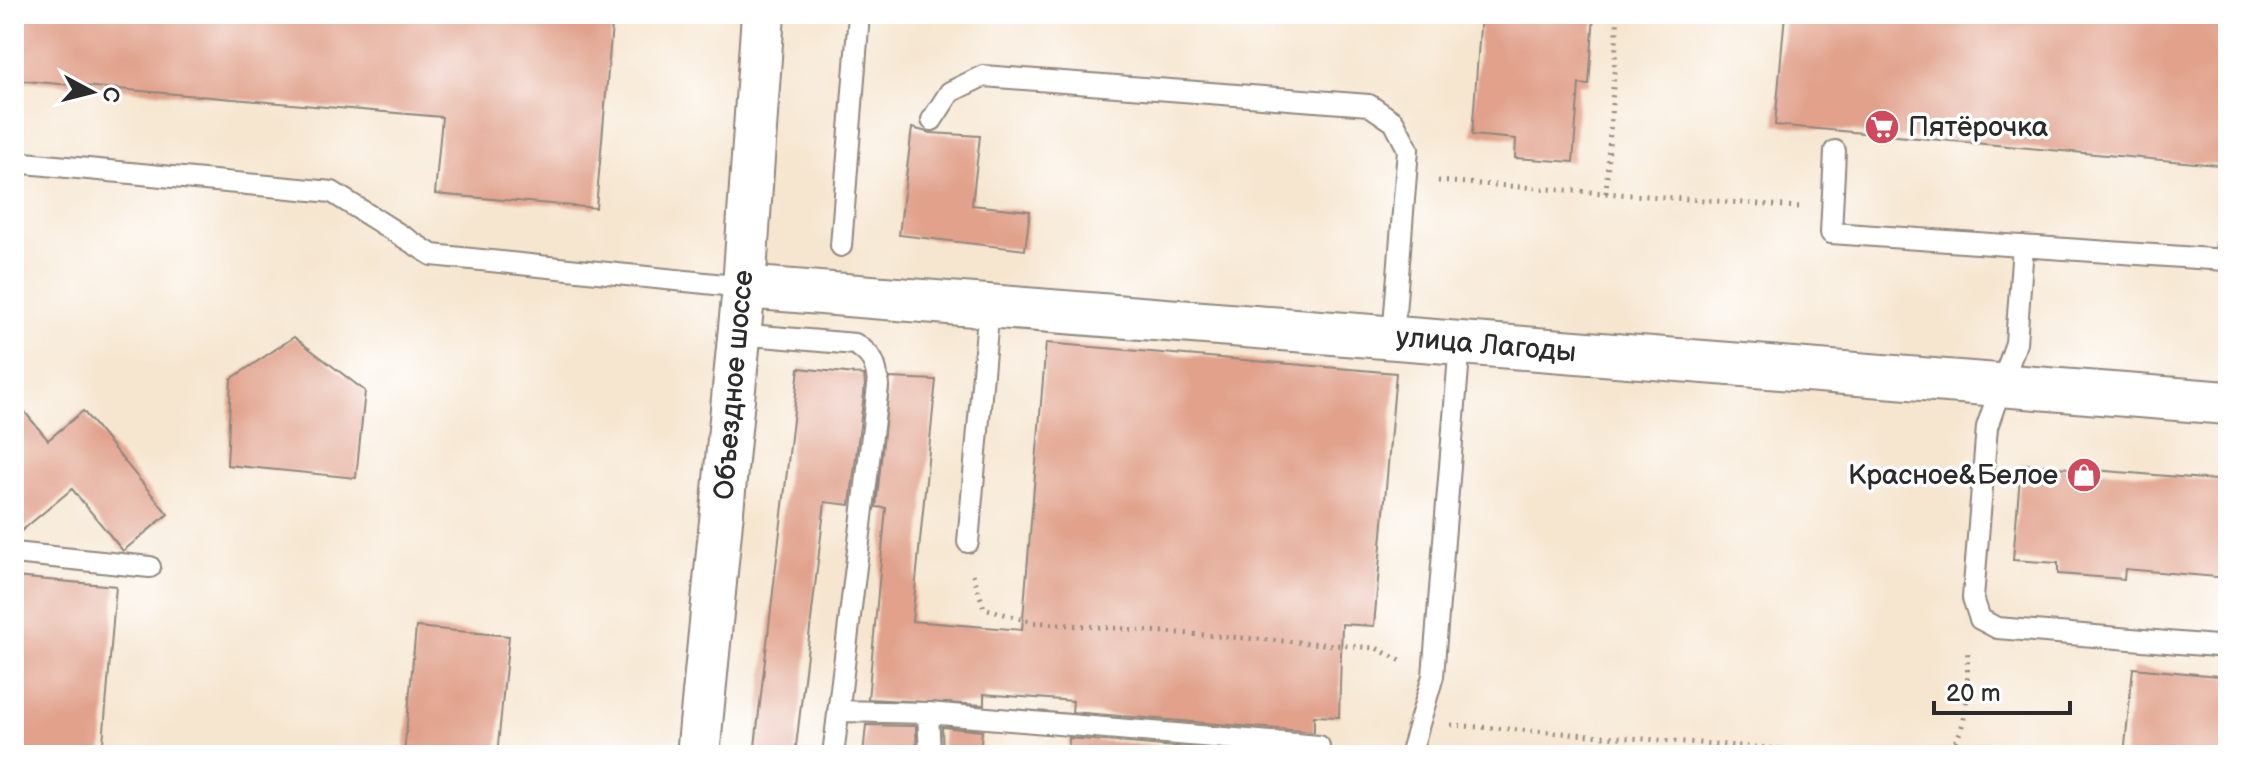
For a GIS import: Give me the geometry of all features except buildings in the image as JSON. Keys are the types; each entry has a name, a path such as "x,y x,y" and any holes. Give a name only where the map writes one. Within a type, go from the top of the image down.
{"street":[{"name":"Объездное шоссе","path":"698,755 744,287 763,14"},
{"name":"улица Лагоды","path":"744,287 2228,403"}],"lane":[{"path":"841,246 859,14"},
{"path":"932,120 950,92 983,76 1369,105 1394,122 1408,149 1393,338"},
{"path":"1835,151 1831,233 2226,260 2228,222"},
{"path":"14,162 332,192 432,255 744,287"},
{"path":"2023,246 2016,343 1987,427 1973,598 1980,619 1997,628 2228,647"},
{"path":"968,542 989,306"},
{"path":"739,334 855,344 869,353 877,367 878,386 833,755"},
{"path":"1410,755 1433,676 1460,343"},
{"path":"14,553 150,567"},
{"path":"838,711 928,713 1319,746"},
{"path":"928,713 930,755"}],"path":[{"path":"1606,193 1618,14"},
{"path":"1405,179 1833,210"},
{"path":"968,542 975,586 984,608 1031,622 1376,648 1433,676"},
{"path":"1936,755 1957,739 1963,720 1969,634 1980,619"},
{"path":"1420,722 1865,755"}],"place":[{"name":"Пятёрочка","path":"1882,127"},
{"name":"Красное&Белое","path":"2084,475"}]}
